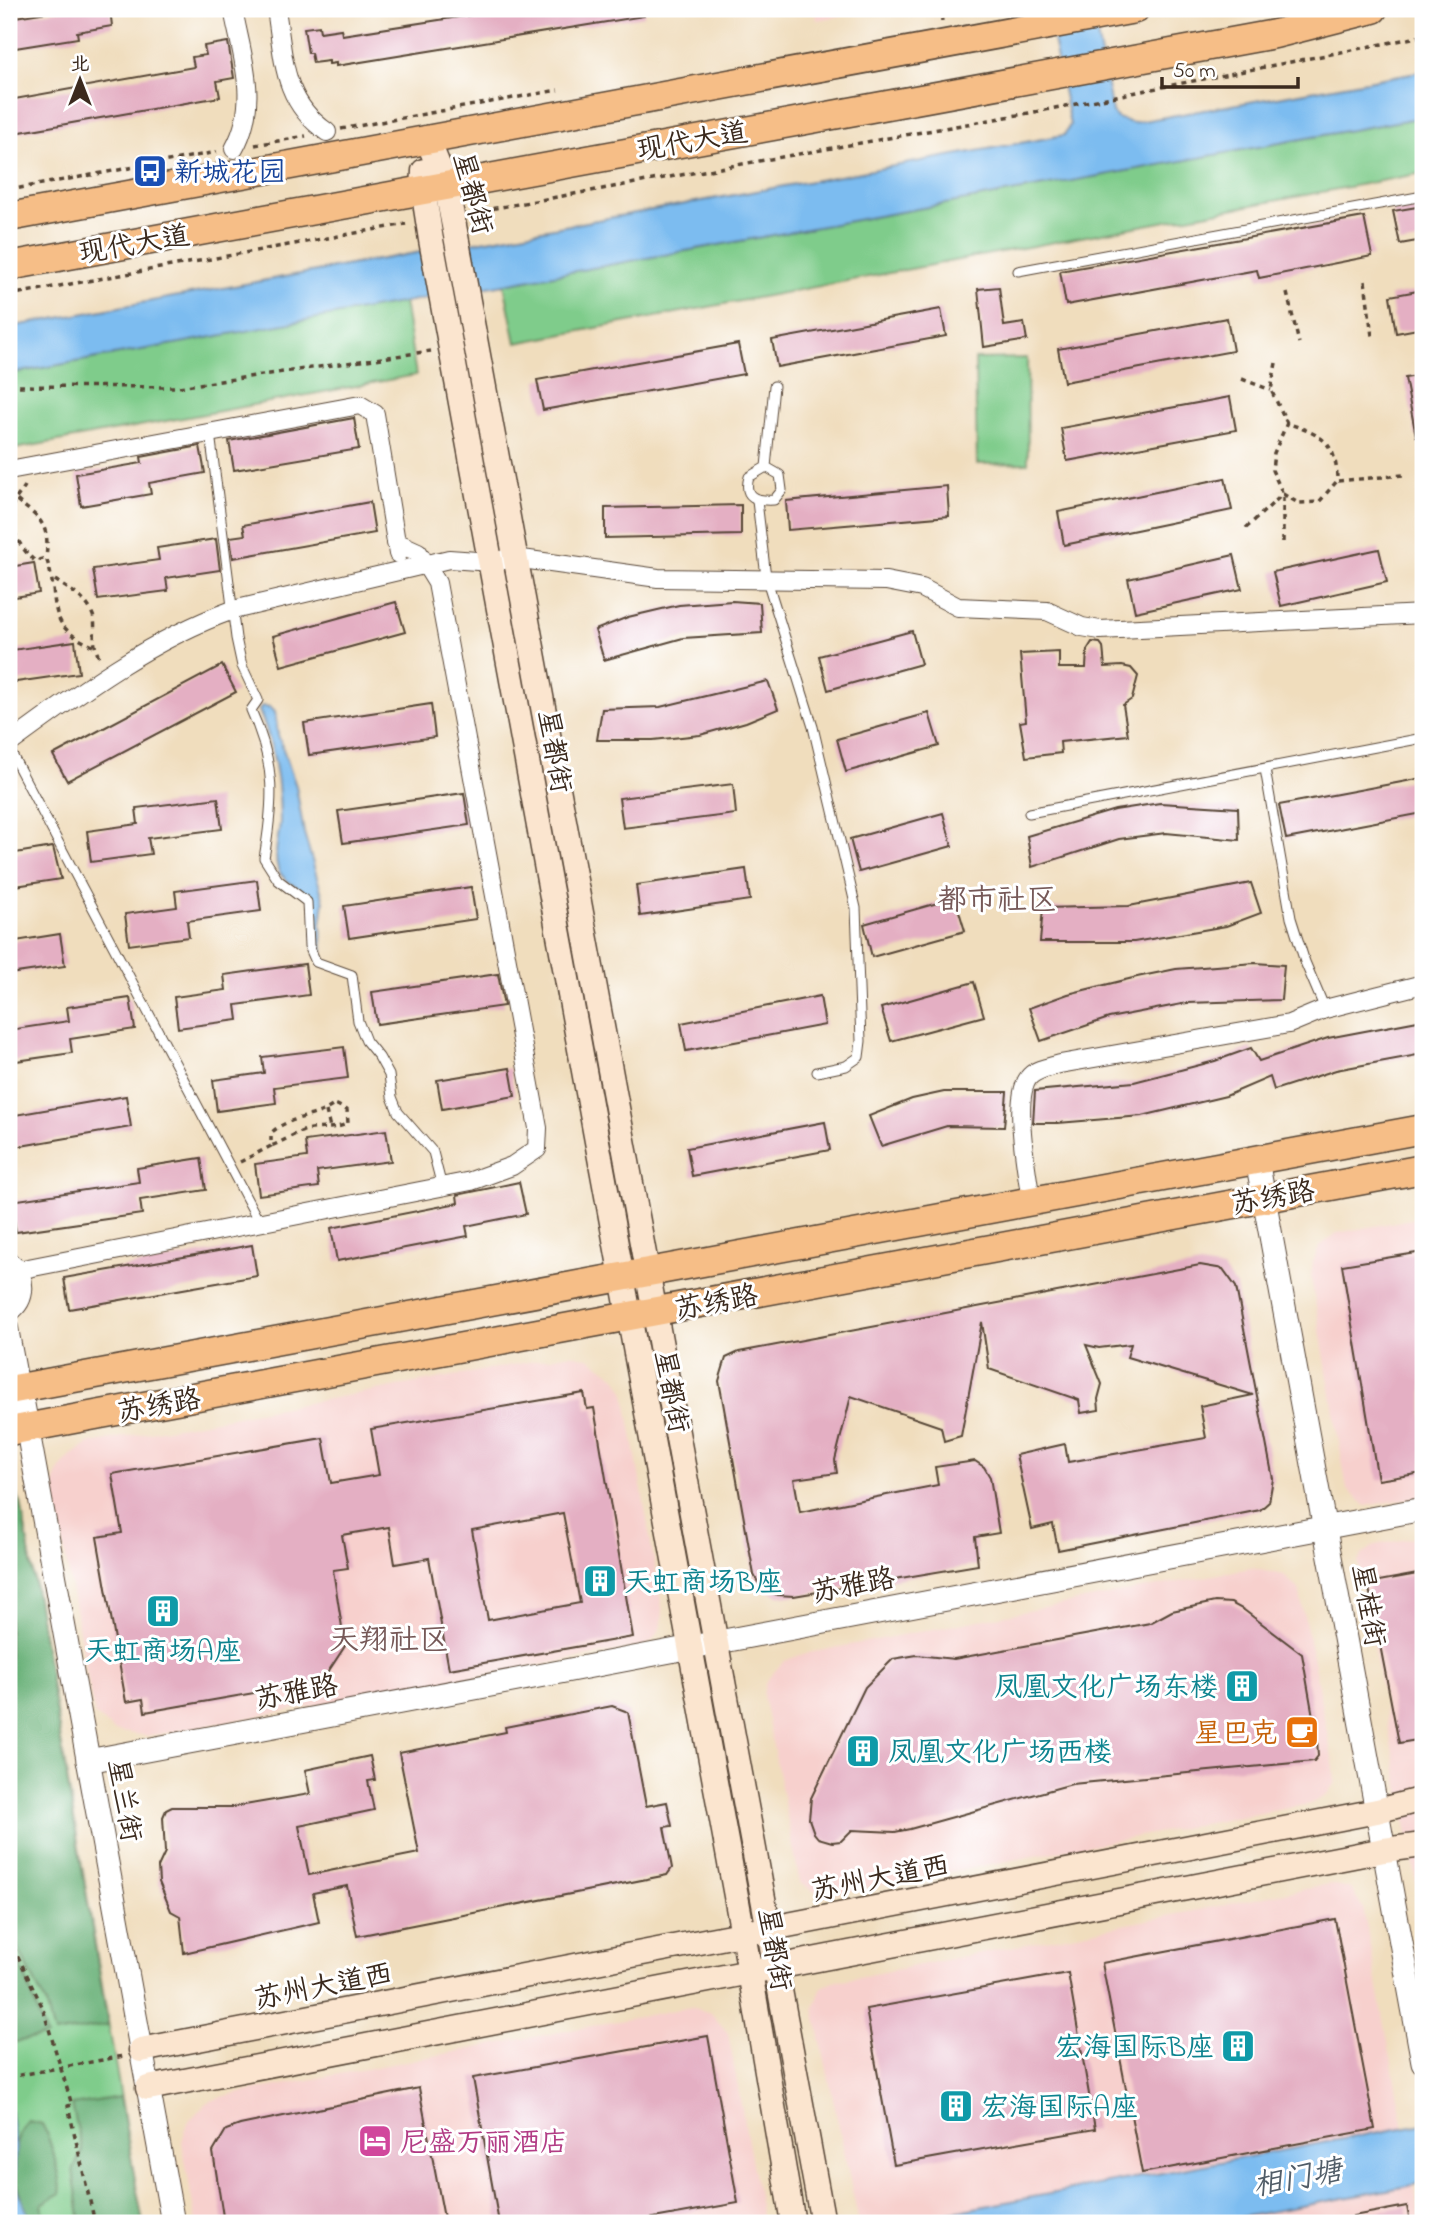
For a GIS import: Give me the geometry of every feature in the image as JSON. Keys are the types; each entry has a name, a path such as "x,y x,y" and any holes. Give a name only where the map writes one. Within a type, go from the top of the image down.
{"main road":[{"name":"现代大道","path":"9,217 1135,9"},
{"name":"现代大道","path":"9,266 1275,34 1373,9"},
{"name":"星都街","path":"427,138 435,187 454,226 515,558 641,1315 690,1645 793,2223"},
{"name":"星都街","path":"435,187 429,230 450,347 634,1275"},
{"name":"苏绣路","path":"14,1389 1423,1129"},
{"name":"苏绣路","path":"18,1430 1423,1169"},
{"name":"星都街","path":"641,1315 716,1640 823,2223"},
{"name":"苏州大道西","path":"141,2050 1377,1811 1423,1799"},
{"path":"148,2088 1384,1850 1423,1845"}],"street":[{"path":"233,9 249,92 245,130 234,149"},
{"path":"276,9 291,91 306,118 327,132"},
{"path":"9,470 360,405 375,414 400,568"},
{"path":"9,1313 23,1295 23,1282 14,1266 259,1223 442,1187 512,1166 534,1153 539,1138 437,583 418,552 396,542"},
{"path":"9,747 109,675 184,630 233,610 400,568 449,559 491,562 515,558 659,578 766,577 906,584 934,592 958,607 1047,611 1082,628 1100,630 1423,614"},
{"path":"1031,1201 1022,1113 1024,1087 1031,1075 1060,1064 1289,1024 1325,1009 1423,984"},
{"name":"星桂街","path":"1257,1160 1423,2062"},
{"path":"9,1328 14,1389"},
{"name":"星兰街","path":"14,1389 18,1430 88,1761 173,2223"},
{"name":"苏雅路","path":"88,1761 716,1640 1423,1509"}],"lane":[{"path":"1018,271 1423,196"},
{"path":"766,467 774,386"},
{"path":"210,433 242,666 258,700 251,710 265,744 272,781 271,827 264,858 278,880 307,902 309,946 316,962 352,975 358,1021 366,1041 389,1075 392,1097 398,1112 433,1152 442,1187"},
{"path":"766,467 780,475 782,490 774,500 757,501 749,495 746,486 749,477 766,467"},
{"path":"757,501 766,577 813,727 856,908 861,1041 859,1057 846,1066 817,1072"},
{"path":"1029,813 1423,738"},
{"path":"9,747 259,1223"},
{"path":"1265,769 1291,918 1305,962 1325,1009"}],"path":[{"path":"940,9 942,21"},
{"path":"930,23 953,19"},
{"path":"454,226 1423,36"},
{"path":"9,190 570,88"},
{"path":"9,295 429,230"},
{"path":"1365,281 1372,336"},
{"path":"1287,293 1298,344"},
{"path":"9,386 178,387 412,356 450,347"},
{"path":"1276,363 1271,390 1287,423 1318,434 1330,447 1337,463 1337,481 1319,502 1298,503 1283,494"},
{"path":"1242,379 1271,390"},
{"path":"1283,541 1283,494 1272,470 1274,453 1287,423"},
{"path":"28,467 29,479 11,510 14,530 26,554 35,561 47,558"},
{"path":"1337,481 1404,475"},
{"path":"9,494 43,521 49,539 47,558 54,580 55,614 65,631 93,646"},
{"path":"1246,528 1283,494"},
{"path":"54,580 84,601 93,614 93,646 109,675"},
{"path":"229,1167 300,1132 338,1128 348,1123 347,1110 335,1104 326,1111 280,1124 271,1133 271,1146"},
{"path":"326,1111 330,1128"},
{"path":"9,1938 42,2006 72,2105 68,2106 95,2223"},
{"path":"9,2077 114,2060 141,2050"}],"shaded area":[{"path":"814,9 882,9 817,20"},
{"path":"1423,1217 1423,1496 1366,1506 1347,1489 1311,1277 1313,1262 1320,1246 1337,1233"},
{"path":"572,1354 591,1359 616,1377 625,1393 663,1613 660,1629 652,1641 644,1646 149,1736 114,1731 94,1714 55,1498 54,1484 60,1468 73,1454 91,1443"},
{"path":"1423,1536 1423,1916 1358,1562 1362,1555 1375,1545"},
{"path":"1251,1568 1283,1575 1299,1589 1334,1768 1335,1782 1326,1796 1310,1804 822,1896 800,1883 763,1695 766,1681 784,1661 803,1654"},
{"path":"1330,1884 1351,1889 1363,1908 1404,2128 894,2223 859,2223 814,2008 822,1987 833,1982"},
{"path":"691,2007 711,2013 728,2033 763,2223 196,2223 182,2142 187,2123 206,2103 224,2096"},
{"path":"1414,2185 1421,2223 1210,2223"}],"green space":[{"path":"1423,117 1423,173 516,343 504,284"},
{"path":"404,302 416,375 9,450 9,374"},
{"path":"1027,358 1028,463 977,464 975,359"},
{"path":"9,1484 21,1503 142,2223 9,2223"},
{"path":"9,1484 21,1503 108,2025 54,2034 46,2004 9,1930"},
{"path":"9,1946 24,1973 46,2036 9,2043"},
{"path":"120,2097 143,2223 81,2223 73,2170 82,2151 72,2105"},
{"path":"28,2121 42,2124 52,2148 60,2180 60,2193 42,2204 45,2223 32,2223 17,2185 14,2159 16,2145"}],"water":[{"path":"1047,9 1092,9 1112,112 1117,118 1132,123 1423,71 1423,117 9,374 9,327 1064,135 1070,125"},
{"path":"262,706 270,707 275,712 278,735 296,786 304,833 324,901 321,925 323,952 319,954 315,949 313,936 313,902 306,893 281,875 278,869 276,851 280,821 279,793 272,750 259,710"},
{"path":"9,2102 16,2147 15,2184 32,2223 9,2223"},
{"name":"相门塘","path":"1423,2124 1423,2183 1403,2187 1210,2223 894,2223"}],"building":[{"path":"66,9 110,9 112,26 77,32 78,38 9,49 9,18"},
{"path":"510,9 644,9 644,16 336,66 336,63 329,64 329,61 313,63 311,53 308,53 304,28 319,26 320,32 341,29 342,35"},
{"path":"228,42 234,78 217,81 220,97 9,134 9,100 194,67 192,57 206,55 204,46"},
{"path":"1423,206 1423,240 1400,244 1393,211"},
{"path":"1364,217 1372,256 1259,278 1257,270 1066,305 1060,271"},
{"path":"999,287 1004,326 1024,323 1027,340 984,347 978,289"},
{"path":"1423,290 1423,328 1396,333 1390,296"},
{"path":"941,309 946,336 777,367 772,340"},
{"path":"1227,318 1233,351 1064,382 1058,349"},
{"path":"738,344 744,374 543,410 537,380"},
{"path":"1423,375 1423,435 1416,436 1405,378"},
{"path":"1230,397 1236,430 1067,461 1061,428"},
{"path":"354,418 359,449 234,470 229,441"},
{"path":"200,446 205,473 149,483 151,494 81,506 76,474 142,463 141,457"},
{"path":"1225,478 1232,510 1064,545 1058,512"},
{"path":"947,486 949,516 788,530 786,501"},
{"path":"370,502 375,533 233,558 230,537 245,535 243,525"},
{"path":"741,505 741,535 605,538 605,508"},
{"path":"216,539 220,570 166,578 168,591 98,600 93,569 159,560 157,548"},
{"path":"1379,549 1387,582 1281,606 1273,572"},
{"path":"1234,555 1242,589 1135,612 1128,579"},
{"path":"34,563 39,593 9,598 9,567"},
{"path":"732,601 760,603 762,633 683,638 604,660 595,630 628,617 679,605"},
{"path":"396,602 405,632 281,666 273,636"},
{"path":"912,631 921,664 828,690 819,656"},
{"path":"75,641 79,673 9,683 9,663 14,663 12,650"},
{"path":"1092,642 1100,643 1103,647 1105,667 1131,668 1138,676 1132,699 1123,705 1128,735 1060,742 1061,753 1026,757 1020,722 1026,721 1020,654 1059,652 1059,668 1086,668 1087,650"},
{"path":"222,665 236,692 67,781 53,755"},
{"path":"768,681 778,709 746,722 700,735 653,740 597,740 602,709 660,707"},
{"path":"431,704 435,737 309,755 304,723"},
{"path":"929,713 939,746 846,772 837,739"},
{"path":"1423,778 1423,813 1286,839 1279,805"},
{"path":"733,784 736,814 623,828 619,798"},
{"path":"464,793 469,825 343,843 338,811"},
{"path":"218,798 222,829 148,838 151,854 91,862 87,831 138,824 136,808"},
{"path":"1160,803 1238,808 1239,840 1166,833 1119,839 1032,867 1027,836 1115,810"},
{"path":"943,813 952,846 859,872 850,839"},
{"path":"53,847 61,879 9,887 9,854"},
{"path":"746,869 750,900 640,916 636,885"},
{"path":"257,880 261,911 187,921 189,937 129,945 125,914 177,907 175,891"},
{"path":"1251,883 1261,913 1226,926 1134,942 1040,942 1043,908 1129,906"},
{"path":"471,887 476,919 349,938 344,906"},
{"path":"955,898 965,931 872,957 864,924"},
{"path":"60,934 65,966 9,974 9,942"},
{"path":"1255,963 1284,965 1281,1000 1187,1003 1109,1018 1041,1041 1029,1008 1068,994 1176,969"},
{"path":"305,964 309,995 236,1005 238,1020 178,1028 174,997 226,990 224,975"},
{"path":"498,974 504,1006 377,1024 372,992"},
{"path":"974,982 984,1016 891,1041 881,1008"},
{"path":"820,996 825,1025 686,1051 681,1023"},
{"path":"130,998 135,1029 70,1039 72,1053 9,1062 9,1030 69,1021 67,1007"},
{"path":"1423,1020 1423,1054 1336,1070 1274,1090 1270,1077 1226,1096 1142,1116 1033,1123 1035,1091 1134,1082 1215,1061 1251,1048 1259,1061 1328,1038"},
{"path":"344,1047 348,1078 274,1087 276,1103 217,1111 213,1080 264,1073 262,1057"},
{"path":"510,1068 515,1096 442,1109 437,1080"},
{"path":"944,1092 1007,1092 1004,1127 947,1126 881,1146 869,1116 912,1099"},
{"path":"126,1096 131,1127 9,1148 9,1116"},
{"path":"825,1122 830,1150 692,1176 687,1148"},
{"path":"386,1130 391,1161 317,1171 319,1187 259,1195 255,1164 307,1157 305,1141"},
{"path":"201,1158 206,1190 140,1200 142,1214 16,1232 11,1201 139,1182 137,1168"},
{"path":"519,1182 526,1214 466,1226 468,1236 337,1261 331,1228 458,1203 457,1195"},
{"path":"252,1245 257,1276 69,1309 64,1278"},
{"path":"1423,1252 1423,1473 1378,1480 1342,1265"},
{"path":"1200,1265 1223,1269 1236,1287 1273,1479 1269,1502 1260,1510 1058,1550 1053,1524 1032,1529 1016,1455 1065,1444 1068,1462 1206,1438 1200,1406 1253,1395 1127,1357 1131,1344 1099,1348 1086,1345 1102,1384 1098,1399 1099,1410 1081,1413 1079,1400 989,1369 982,1322 961,1436 944,1441 941,1427 851,1396 835,1460 837,1473 794,1479 800,1512 938,1485 935,1467 975,1461 984,1467 990,1477 999,1533 975,1537 978,1565 794,1596 777,1595 761,1588 754,1575 719,1381 726,1358 739,1352"},
{"path":"584,1393 587,1409 594,1408 633,1637 449,1669 429,1558 395,1564 389,1527 342,1535 348,1568 333,1570 345,1646 322,1681 145,1712 143,1699 126,1702 97,1537 122,1533 112,1474 323,1438 331,1483 379,1475 371,1429","holes":["563,1513 580,1603 488,1620 472,1530"]},
{"path":"1423,1573 1423,1739 1399,1743 1368,1583"},
{"path":"1215,1602 1231,1603 1244,1610 1302,1654 1317,1739 1318,1756 1314,1761 1072,1784 910,1829 895,1832 852,1830 841,1841 832,1842 818,1838 814,1833 809,1819 811,1798 865,1687 893,1659 917,1655 954,1659 1150,1623 1172,1611"},
{"path":"612,1706 628,1712 646,1806 667,1802 672,1826 664,1827 672,1868 667,1875 357,1936 347,1886 313,1893 319,1922 184,1953 180,1916 171,1911 159,1882 158,1867 165,1852 163,1817 166,1810 172,1807 233,1807 310,1794 305,1770 370,1756 375,1780 368,1781 374,1810 299,1826 309,1875 419,1853 399,1753 506,1732 505,1727"},
{"name":"宏海国际B座","path":"1335,1919 1375,2129 1142,2173 1102,1963"},
{"path":"1068,1973 1095,2129 894,2165 866,2009"},
{"path":"708,2036 738,2203 626,2223 499,2223 473,2078"},
{"path":"419,2088 445,2223 224,2223 213,2152 226,2130"},
{"path":"1407,2206 1410,2223 1354,2223 1353,2216"}],"place":[{"name":"新城花园","path":"150,171"},
{"name":"天虹商场B座","path":"600,1581"},
{"name":"天虹商场A座","path":"163,1611"},
{"name":"凤凰文化广场东楼","path":"1242,1686"},
{"name":"星巴克","path":"1302,1732"},
{"name":"凤凰文化广场西楼","path":"863,1751"},
{"name":"宏海国际B座","path":"1238,2046"},
{"name":"宏海国际A座","path":"956,2106"},
{"name":"尼盛万丽酒店","path":"375,2141"}],"district":[{"name":"都市社区","path":"997,899"},
{"name":"天翔社区","path":"389,1639"}]}
